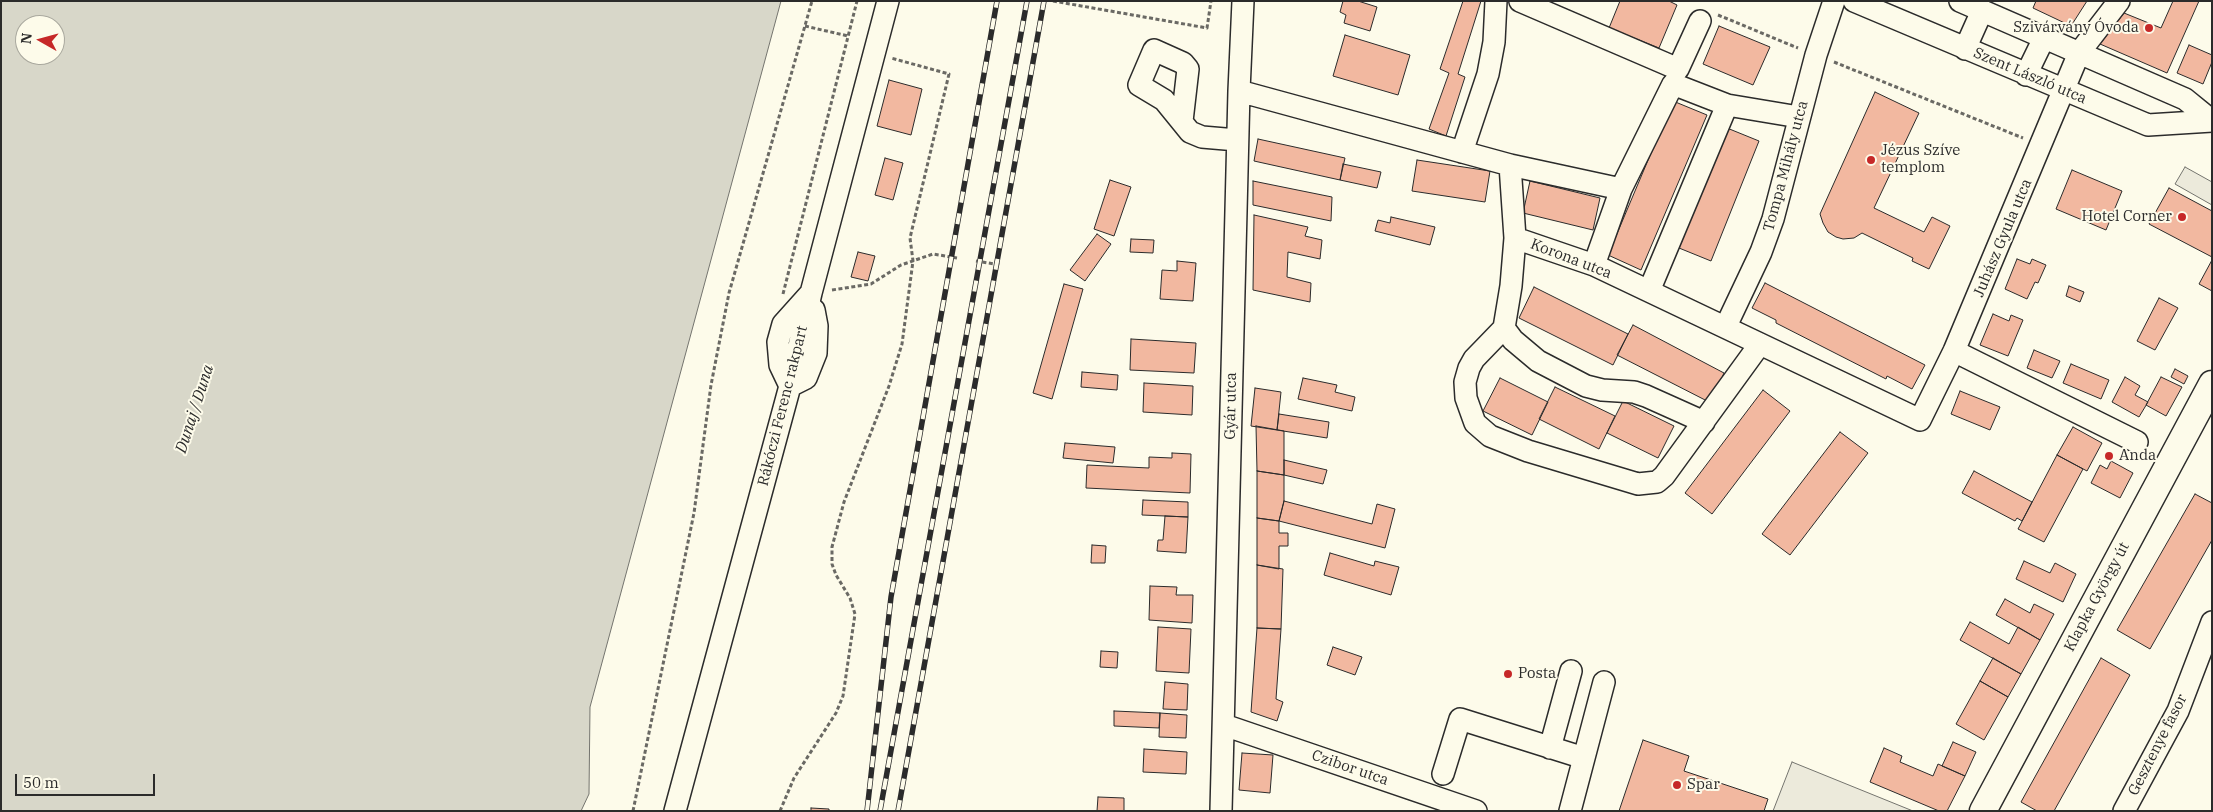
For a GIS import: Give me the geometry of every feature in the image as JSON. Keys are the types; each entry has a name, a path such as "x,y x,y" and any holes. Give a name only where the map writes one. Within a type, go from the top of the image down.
{"main road":[{"name":"Klapka György út","path":"1983,811 2212,384"}],"street":[{"name":"Rákóczi Ferenc rakpart","path":"676,811 790,386 811,293 888,1"},
{"name":"Gyár utca","path":"1221,811 1239,91 1243,1"},
{"path":"1462,152 1488,74 1494,42 1496,1"},
{"path":"1520,1 1675,76 1727,106 1799,117"},
{"name":"Tompa Mihály utca","path":"1726,326 1761,252 1770,227 1816,55 1834,1"},
{"name":"Szent László utca","path":"1854,1 2148,126 2212,122 2185,99 1960,1"},
{"name":"Juhász Gyula utca","path":"1920,420 1954,351 2042,146 2079,53 2119,1"},
{"path":"1964,49 1982,11"},
{"path":"1594,265 1621,188 1706,17"},
{"path":"2026,75 2044,38"},
{"path":"1239,91 1510,165 1621,188"},
{"path":"1649,291 1727,106"},
{"path":"1182,121 1190,132 1202,137 1238,140"},
{"name":"Korona utca","path":"1510,165 1515,238 1594,265 1726,326 1920,420"},
{"path":"1515,238 1511,286 1504,328 1474,359 1469,368 1466,382 1466,398 1470,414 1475,423 1490,436 1528,451 1620,480 1638,484 1657,482 1664,476 1760,344"},
{"path":"1504,328 1513,340 1538,361 1571,379 1602,390 1634,392 1704,422"},
{"path":"1954,351 2137,442"},
{"name":"Gesztenye fasor","path":"2124,811 2178,711 2211,627"},
{"path":"1550,748 1571,671"},
{"path":"1570,811 1604,682"},
{"path":"1443,774 1460,719 1584,758"},
{"name":"Czibor utca","path":"1224,725 1476,811"}],"path":[{"path":"633,811 694,514 711,385 730,293 812,1"},
{"path":"782,296 857,1"},
{"path":"1053,1 1207,28 1211,1"},
{"path":"1706,17 1816,55 2042,146"},
{"path":"805,26 848,36"},
{"path":"780,811 794,778 809,752 828,726 843,696 855,614 850,598 836,575 832,564 832,548 844,502 897,364 902,344 912,261 910,238 949,74 874,53"},
{"path":"811,293 871,284 901,265 932,254 957,258"},
{"path":"976,261 1001,265"}],"shaded area":[{"path":"2185,167 2212,182 2212,205 2175,184"},
{"path":"1792,762 1913,811 1773,811"}],"water":[{"name":"Dunaj / Duna","path":"1,1 781,1 590,707 589,794 581,811 1,811"}],"building":[{"path":"1343,1 1358,1 1377,7 1370,31 1344,23 1346,15 1340,12"},
{"path":"1463,1 1481,1 1458,74 1465,77 1446,136 1429,129 1449,73 1440,69"},
{"path":"1620,1 1669,1 1677,5 1659,48 1609,28"},
{"path":"2036,1 2087,1 2071,26 2033,8"},
{"name":"Szivárvány Óvoda","path":"2173,1 2199,1 2167,73 2100,44 2124,13 2161,28"},
{"path":"1719,26 1770,47 1753,85 1703,64"},
{"path":"1345,35 1410,55 1398,95 1333,76"},
{"path":"2189,45 2212,55 2212,62 2203,84 2177,73"},
{"path":"889,80 922,89 911,135 877,126"},
{"name":"Jézus Szíve templom","path":"1875,92 1919,113 1874,208 1924,232 1932,217 1950,226 1929,269 1912,261 1913,258 1862,233 1854,238 1843,239 1836,237 1828,232 1820,214"},
{"path":"1673,101 1707,115 1641,270 1608,255"},
{"path":"1727,128 1759,141 1711,261 1679,248"},
{"path":"1258,139 1345,158 1340,180 1254,161"},
{"path":"885,158 903,163 893,200 875,195"},
{"path":"1417,160 1490,171 1485,202 1412,191"},
{"path":"1343,164 1381,172 1377,188 1340,180"},
{"path":"2072,170 2122,191 2106,230 2056,209"},
{"path":"1110,180 1131,187 1114,236 1094,229"},
{"path":"1253,181 1332,197 1331,221 1253,205"},
{"path":"1530,181 1600,198 1593,230 1523,213"},
{"name":"Hotel Corner","path":"2169,188 2212,211 2212,257 2149,224"},
{"path":"1254,215 1308,227 1305,236 1322,240 1320,259 1288,252 1287,277 1311,283 1310,302 1253,290"},
{"path":"1391,217 1435,227 1430,245 1375,231 1378,220 1390,223"},
{"path":"1097,234 1111,244 1085,281 1070,270"},
{"path":"1131,239 1154,240 1153,253 1130,252"},
{"path":"858,252 875,256 868,281 851,277"},
{"path":"2017,259 2030,264 2032,259 2046,265 2038,283 2035,282 2027,299 2005,289"},
{"path":"2212,260 2212,291 2199,284"},
{"path":"1177,261 1196,263 1193,301 1160,299 1162,270 1177,271"},
{"path":"1765,283 1925,365 1912,389 1887,376 1886,379 1776,323 1776,320 1752,308"},
{"path":"1064,284 1083,289 1052,399 1033,393"},
{"path":"2069,286 2084,292 2080,302 2066,296"},
{"path":"1534,287 1628,334 1613,365 1519,318"},
{"path":"2159,298 2178,308 2155,350 2137,341"},
{"path":"1993,314 2009,321 2011,315 2023,320 2008,356 1980,345"},
{"path":"1633,325 1724,373 1711,403 1617,355"},
{"path":"1131,339 1196,343 1194,373 1130,370"},
{"path":"2034,350 2060,361 2052,378 2027,368"},
{"path":"2071,364 2109,380 2101,399 2063,383"},
{"path":"2175,369 2188,376 2184,384 2171,377"},
{"path":"1082,372 1118,375 1117,390 1081,387"},
{"path":"2125,377 2140,386 2135,395 2148,402 2139,417 2112,402"},
{"path":"2161,377 2182,387 2166,416 2146,405"},
{"path":"1303,378 1337,385 1335,392 1355,397 1352,411 1298,399"},
{"path":"1500,378 1548,402 1532,435 1483,411"},
{"path":"1144,383 1193,386 1192,415 1143,412"},
{"path":"1555,387 1615,416 1599,449 1539,419"},
{"path":"1255,388 1281,392 1277,430 1251,426"},
{"path":"1763,390 1790,411 1712,514 1685,493"},
{"path":"1960,391 2000,407 1990,430 1951,414"},
{"path":"1623,401 1674,426 1658,458 1607,433"},
{"path":"1279,414 1329,422 1327,438 1277,430"},
{"path":"1256,426 1284,431 1284,475 1257,471"},
{"path":"2073,427 2102,443 2087,471 2057,455"},
{"path":"1840,432 1868,453 1790,555 1762,534"},
{"path":"1065,443 1115,447 1113,463 1063,458"},
{"path":"1172,453 1191,454 1190,493 1086,488 1087,465 1149,468 1149,457 1172,458"},
{"path":"2057,455 2083,469 2044,542 2018,529"},
{"path":"1284,460 1327,470 1323,484 1284,475"},
{"path":"2111,461 2133,473 2120,498 2091,483 2100,465 2107,469"},
{"path":"1257,471 1284,475 1284,501 1279,521 1257,518"},
{"path":"1974,471 2032,502 2022,521 2017,518 2015,521 1962,493"},
{"path":"2195,494 2212,503 2212,540 2150,649 2117,630"},
{"path":"1143,500 1188,502 1188,517 1142,515"},
{"path":"1284,501 1372,524 1377,504 1395,509 1385,548 1279,521"},
{"path":"1165,516 1188,517 1186,553 1157,551 1158,540 1163,540"},
{"path":"1257,518 1279,521 1279,533 1288,533 1288,546 1279,546 1279,569 1257,565"},
{"path":"1092,545 1106,546 1105,563 1091,563"},
{"path":"1330,553 1374,566 1375,561 1399,567 1391,595 1324,575"},
{"path":"2024,561 2050,573 2055,563 2076,574 2063,602 2016,579"},
{"path":"1257,565 1283,569 1281,629 1257,628"},
{"path":"1150,586 1177,587 1176,595 1193,595 1192,623 1149,620"},
{"path":"2005,599 2030,613 2034,604 2054,614 2040,640 1996,615"},
{"path":"1970,622 2009,644 2018,627 2040,640 2021,674 1960,640"},
{"path":"1158,627 1191,629 1189,673 1156,671"},
{"path":"1257,628 1281,629 1276,699 1283,702 1277,721 1251,712"},
{"path":"1333,647 1362,657 1355,675 1327,665"},
{"path":"1101,651 1118,652 1117,668 1100,667"},
{"path":"1993,658 2021,674 2008,697 1980,681"},
{"path":"2101,658 2130,675 2054,811 2037,811 2021,802"},
{"path":"1980,681 2008,697 1984,740 1956,724"},
{"path":"1165,682 1188,684 1187,710 1163,709"},
{"path":"1114,711 1160,713 1159,728 1114,726"},
{"path":"1160,713 1187,715 1186,738 1159,737"},
{"name":"Spar","path":"1643,740 1689,756 1684,771 1768,799 1764,811 1619,811"},
{"path":"1953,742 1976,752 1965,776 1942,766"},
{"path":"1884,748 1902,756 1900,762 1933,776 1938,764 1965,776 1947,811 1939,811 1870,782"},
{"path":"1144,749 1187,752 1186,774 1143,772"},
{"path":"1242,753 1273,755 1270,793 1239,790"},
{"path":"1098,797 1124,798 1124,811 1097,811"},
{"path":"811,808 829,809 829,811 811,811"}],"railway":[{"path":"867,811 891,597 997,1"},
{"path":"880,811 1027,1"},
{"path":"898,811 1044,1"}],"place":[{"name":"Szivárvány Óvoda","path":"2149,28"},
{"name":"Jézus Szíve templom","path":"1871,160"},
{"name":"Hotel Corner","path":"2182,217"},
{"name":"Anda","path":"2109,456"},
{"name":"Posta","path":"1508,674"},
{"name":"Spar","path":"1677,785"}]}
